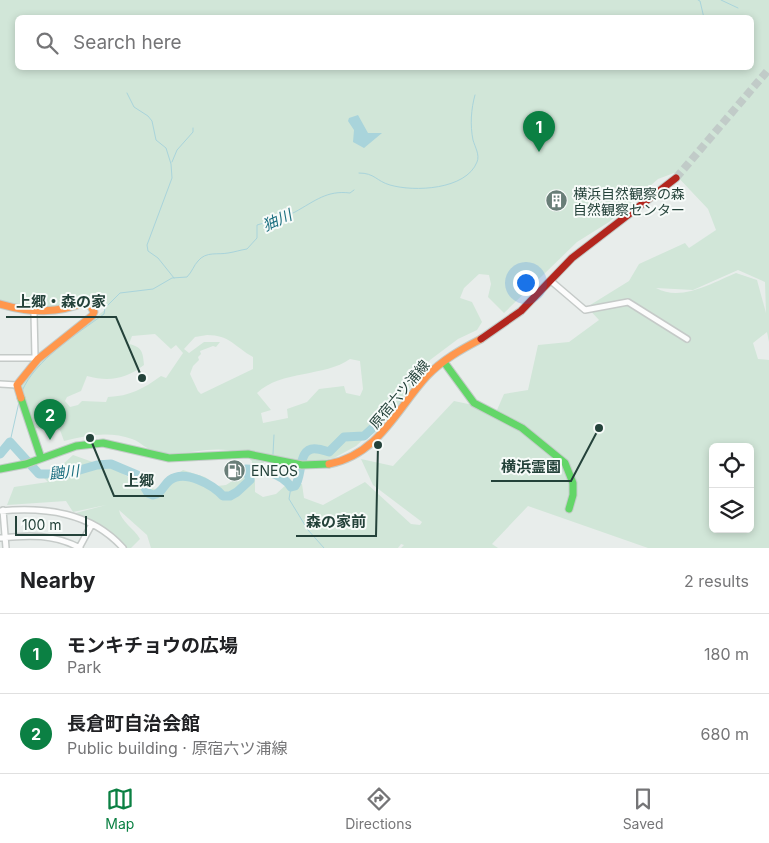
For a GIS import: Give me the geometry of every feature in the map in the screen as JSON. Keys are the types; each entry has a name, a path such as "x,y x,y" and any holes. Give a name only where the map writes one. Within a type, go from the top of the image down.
{"main road":[{"name":"原宿六ツ浦線","path":"0,469 23,465 76,445 104,443 171,458 237,454 304,466 346,460 374,442 396,420 428,375 444,362 512,319 572,258 648,202 676,178"},
{"path":"0,304 34,313 73,307 88,301 94,312 92,316 37,358 19,391 39,458"},
{"path":"444,362 474,403 522,428 565,463 573,483 574,495 569,509"}],"street":[{"path":"551,281 585,310 628,302 687,339"},
{"path":"0,358 37,358 34,313"},
{"path":"0,384 19,391"},
{"path":"6,548 2,538 2,511 47,510 61,512 106,531 123,548"},
{"path":"2,538 44,536 80,548 92,524"}],"green space":[{"path":"0,0 769,0 769,342 767,332 753,343 758,359 769,360 769,548 648,548 528,506 492,544 498,548 401,548 404,545 401,544 398,548 151,548 147,535 119,510 122,518 140,539 131,548 127,548 109,530 76,513 106,505 73,512 66,501 7,505 14,487 48,482 43,477 49,477 73,455 118,471 146,487 155,489 183,470 205,477 217,486 226,485 251,469 252,461 242,454 231,450 219,449 181,453 156,452 135,440 115,435 90,436 64,441 60,430 34,428 20,382 49,354 106,309 104,304 90,297 70,305 31,309 0,301","holes":["674,173 708,209 716,230 689,248 685,243 639,264 629,281 587,307 599,320 569,342 538,345 528,390 504,394 497,410 454,401 393,466 361,459 373,485 422,522 420,525 411,524 365,482 323,505 304,498 302,484 287,484 276,494 263,497 255,492 255,478 268,455 306,463 334,458 356,446 393,412 430,360 458,339 477,330 482,322 472,302 460,298 464,288 479,274 489,275 491,284 488,297 504,313 577,242 609,222 658,179","738,270 765,282 766,313 757,280 736,273 707,286 696,290 686,292 666,292 656,288 693,290","155,334 171,349 176,345 183,353 166,378 161,376 136,391 108,397 106,402 82,401 78,405 70,407 65,401 67,397 81,391 87,376 103,379 117,378 131,373 144,365 141,351 129,344 132,336","207,335 227,339 253,357 253,369 201,394 190,374 193,366 199,360 200,351 213,346 216,347 220,342 204,342 189,353 184,349 195,337","350,359 360,361 363,389 360,396 346,393 344,386 319,389 307,402 287,409 288,418 263,423 261,413 271,410 257,393 278,381 328,369"]}],"water":[{"path":"358,115 368,133 382,133 364,148 353,142 354,130 348,121 349,118"}],"waterway":[{"path":"698,0 700,1 703,15"},
{"path":"721,0 738,8"},
{"path":"127,93 134,107 152,121 156,140 166,148 171,164 172,178 147,245 148,251 158,258 174,278"},
{"name":"㹨川","path":"359,173 369,174 390,185 412,188 438,187 462,178 471,171 478,159 471,129 475,95"},
{"path":"172,162 177,150 193,132 193,128"},
{"name":"㹨川","path":"22,391 36,369 58,348 104,314 105,308 120,293 153,289 172,278 187,277 201,258 205,256 247,249 257,238 257,225 282,218 328,195 350,193 354,190"},
{"name":"㹨川","path":"10,442 19,402"},
{"name":"鼬川","path":"0,454 10,442 39,474 66,474 97,465 111,464 137,475 148,493 153,495 158,493 170,480 183,476 206,483 223,496 230,496 250,480 246,469 277,475 291,487 295,486 306,452 311,449 329,452 344,437 364,436 388,414"},
{"path":"273,454 274,435"},
{"path":"272,461 272,473"},
{"path":"291,487 289,499 308,530 324,548"}],"tunnel":[{"path":"676,178 769,69"}],"traffic: fast":[{"path":"444,362 474,403 522,428 565,463 573,483 573,495 569,509"},
{"path":"21,398 41,458"},
{"path":"0,469 26,464 76,446 103,443 169,458 248,454 302,465 329,464"}],"traffic: slow":[{"path":"0,304 44,311 66,308 88,301 94,312 92,316 38,359 17,385 21,398"},
{"path":"329,464 346,459 374,441 433,370 453,355 481,339"}],"traffic: jam":[{"path":"481,339 521,311 572,258 676,178"}],"place":[{"name":"モンキチョウの広場","path":"539,152"},
{"name":"横浜自然観察の森 自然観察センター","path":"557,201"},
{"name":"上郷・森の家","path":"142,378"},
{"name":"横浜霊園","path":"599,428"},
{"name":"上郷","path":"90,438"},
{"name":"長倉町自治会館","path":"50,440"},
{"name":"森の家前","path":"378,445"},
{"name":"ENEOS","path":"235,470"}]}
